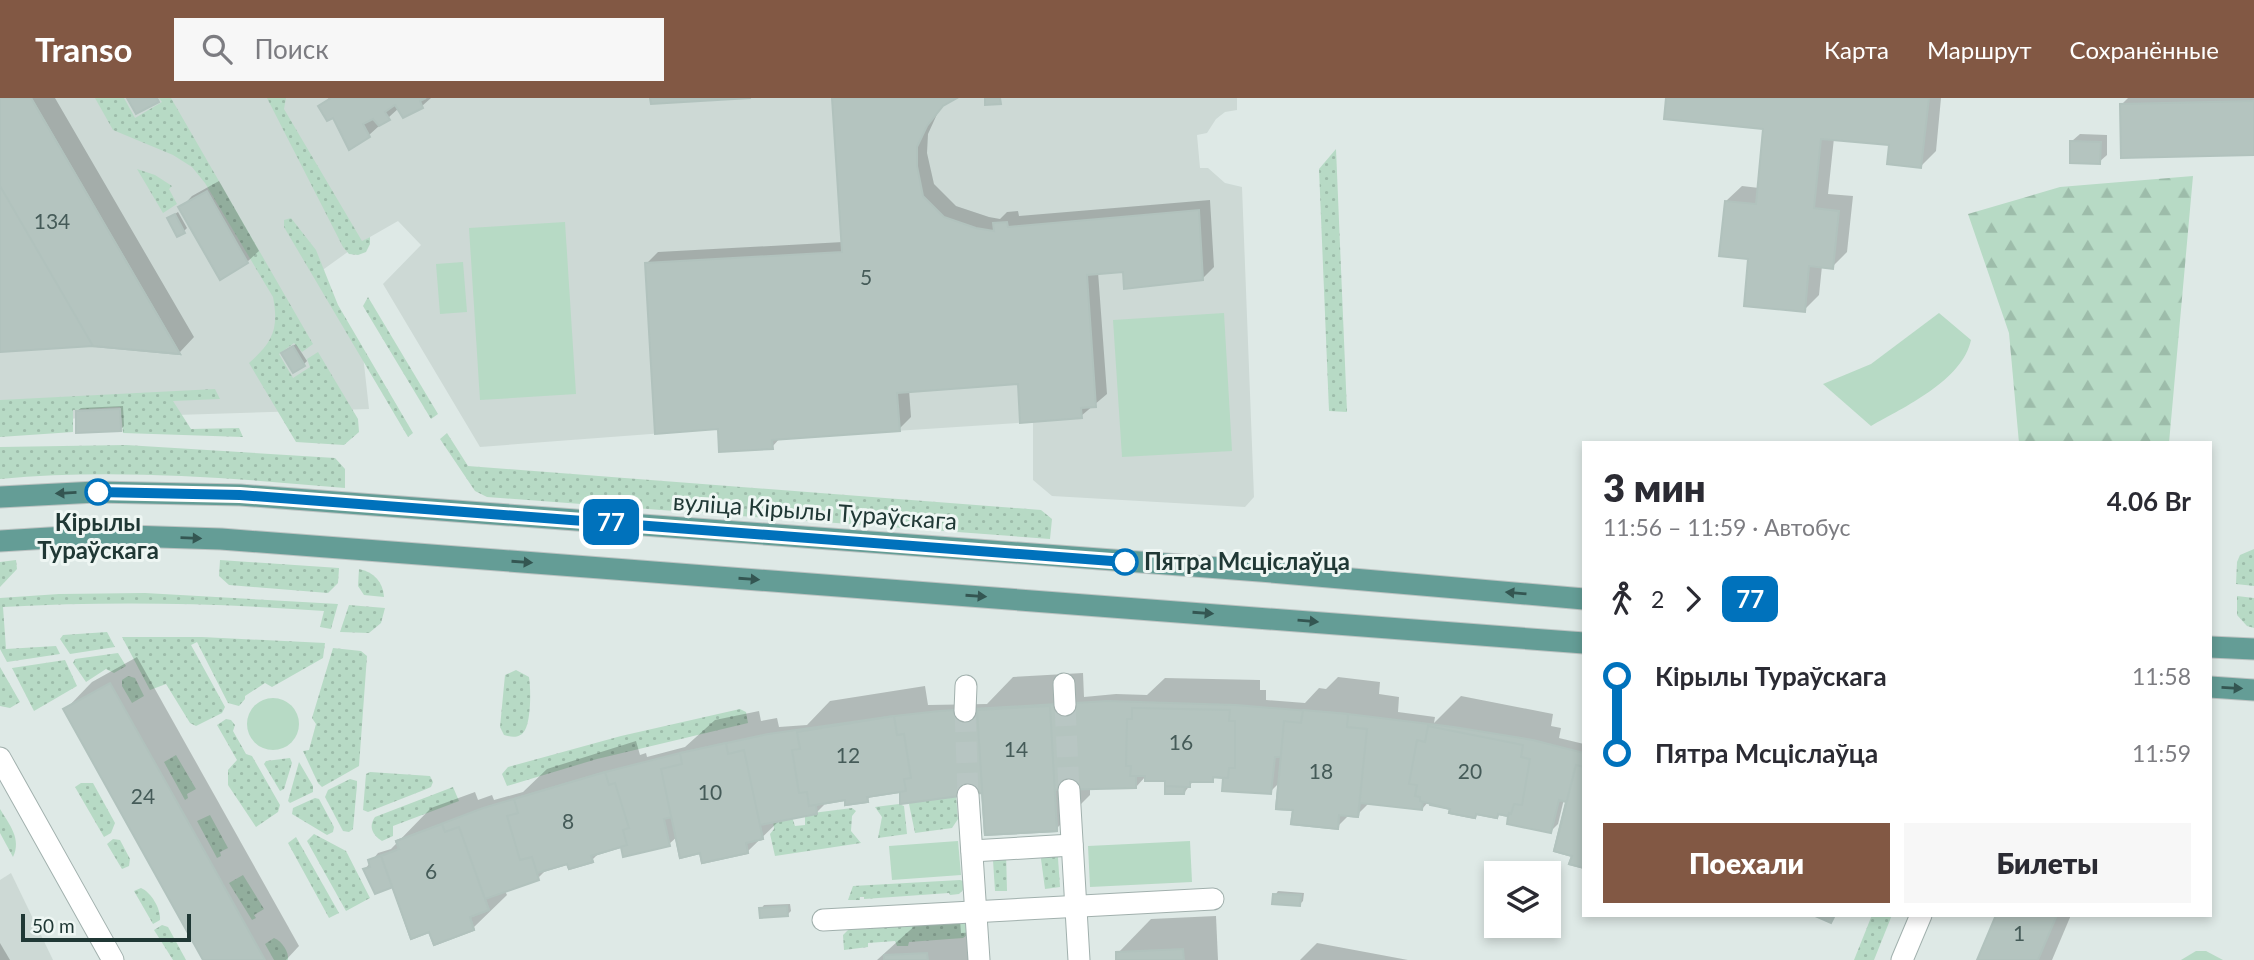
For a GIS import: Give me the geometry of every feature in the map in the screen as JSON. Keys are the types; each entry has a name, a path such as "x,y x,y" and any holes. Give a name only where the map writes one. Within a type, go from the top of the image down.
{"main road":[{"name":"вуліца Кірылы Тураўскага","path":"0,497 96,492 240,495 1260,571 1582,599"},
{"path":"0,541 97,535 221,539 1582,643"},
{"path":"2212,647 2254,649"},
{"path":"2212,687 2254,690"}],"street":[{"path":"965,710 966,686"},
{"path":"0,758 113,960"},
{"path":"1069,790 1079,960"},
{"path":"968,795 979,960"},
{"path":"972,851 1072,845"},
{"path":"823,920 1213,899"},
{"path":"1902,960 1920,917"}],"shaded area":[{"path":"0,98 1237,98 1237,110 1225,112 1216,119 1207,133 1197,135 1200,168 1208,168 1225,183 1242,187 1254,497 1245,507 1052,496 1033,480 1033,422 772,439 773,449 719,452 717,429 480,447 383,284 421,245 398,221 363,241 317,274 363,355 369,409 80,418 0,425"},
{"path":"11,873 53,960 0,960 0,880"}],"green space":[{"path":"95,98 124,98 135,118 162,102 159,98 171,98 313,344 302,352 294,343 279,354 293,378 310,367 307,359 318,352 358,419 359,432 344,445 296,442 249,363 264,348 272,334 275,318 273,297 205,183 192,167 173,155 113,130"},
{"path":"267,98 286,98 284,109 362,241 370,237 366,252 349,254 343,247"},
{"path":"1336,149 1347,412 1329,411 1319,169"},
{"path":"137,169 155,175 172,186 169,189 177,204 163,213"},
{"path":"2193,176 2169,441 2019,441 2009,333 1968,214 2060,187"},
{"path":"291,218 316,250 338,305 413,433 408,437 284,227 284,220"},
{"path":"565,222 576,394 480,400 469,228"},
{"path":"463,262 467,312 440,314 436,264"},
{"path":"368,297 438,414 431,419 363,306"},
{"path":"1224,313 1232,451 1122,457 1113,320"},
{"path":"1939,313 1971,340 1956,368 1915,401 1871,426 1823,384 1871,364"},
{"path":"215,389 220,399 173,401 191,429 239,428 243,437 123,433 120,407 73,410 73,432 0,437 0,400"},
{"path":"447,433 468,466 1041,510 1052,519 1050,539 487,497 475,491 440,439"},
{"path":"126,445 335,458 345,469 345,488 129,474 0,479 0,447"},
{"path":"2254,549 2254,586 2236,584 2240,555"},
{"path":"16,560 17,569 0,587 0,562"},
{"path":"220,560 339,568 338,583 328,593 229,585 219,576"},
{"path":"359,569 377,578 384,597 364,595 358,586"},
{"path":"145,593 338,604 331,629 320,627 324,611 284,608 124,604 3,607 6,649 56,646 60,654 7,662 0,649 0,598"},
{"path":"2237,596 2254,598 2254,628 2247,626 2237,615"},
{"path":"349,605 385,608 381,623 369,633 340,632"},
{"path":"107,632 115,647 70,654 60,639 63,635"},
{"path":"122,637 202,637 325,643 323,658 272,687 265,683 245,696 239,706 228,703 197,642 191,645 225,707 222,713 196,726 190,723 166,684 150,690"},
{"path":"333,648 361,651 367,656 359,766 322,787 303,751 309,750 316,724 312,718"},
{"path":"118,653 126,666 114,673 106,669 86,682 73,663 75,659"},
{"path":"65,660 77,686 34,711 12,668"},
{"path":"0,667 20,702 10,708 0,706"},
{"path":"516,670 529,677 530,704 525,730 521,735 512,737 504,735 500,727 505,675"},
{"path":"128,676 135,678 144,696 132,703 122,686 122,680"},
{"path":"273,698 292,705 299,724 292,743 273,750 254,743 247,724 254,705"},
{"path":"740,709 746,712 748,723 597,759 507,786 502,774 508,767 621,736"},
{"path":"226,719 235,725 233,731 246,754 252,756 280,805 278,812 256,827 228,785 228,770 237,760 217,725"},
{"path":"176,755 196,789 187,794 188,798 185,800 164,762"},
{"path":"290,758 292,763 284,789 280,791 264,764 266,761"},
{"path":"299,762 313,786 313,792 290,803 288,801"},
{"path":"370,772 430,776 433,782 431,787 368,812 363,810 366,774"},
{"path":"350,779 357,781 357,785 353,829 349,832 343,831 325,797 328,790"},
{"path":"81,783 93,783 115,823 111,833 104,837 75,787"},
{"path":"453,787 459,801 393,826 393,836 382,841 374,833 372,824 375,817"},
{"path":"917,795 956,796 958,819 952,828 915,833 909,804"},
{"path":"315,798 319,799 334,827 333,832 327,835 292,814 293,808"},
{"path":"899,804 904,806 907,834 878,838 882,817 875,807"},
{"path":"852,808 856,811 852,816 851,831 861,843 775,856 770,834 774,829 773,820 792,817 795,826 805,825 805,814"},
{"path":"0,809 15,838 13,857 0,833"},
{"path":"210,815 228,848 220,852 221,856 217,858 197,821"},
{"path":"314,834 346,851 370,898 346,911 307,841"},
{"path":"296,837 339,913 329,918 288,843"},
{"path":"113,839 120,840 130,859 129,866 122,869 107,844"},
{"path":"958,841 961,875 892,880 889,846"},
{"path":"1190,841 1192,882 1090,887 1088,846"},
{"path":"1057,844 1060,887 1045,889 1041,859 1044,846"},
{"path":"992,845 1006,852 1007,891 995,891"},
{"path":"243,875 264,909 254,915 256,918 252,920 229,883"},
{"path":"963,881 964,889 959,894 864,899 860,897 860,900 848,900 853,886"},
{"path":"141,888 152,897 159,911 160,920 153,924 134,891"},
{"path":"1871,917 1891,917 1874,960 1854,960"},
{"path":"856,922 966,923 967,935 963,938 909,942 908,946 897,946 895,941 868,943 868,947 844,950 843,935"},
{"path":"162,925 168,927 186,960 173,960 154,930"},
{"path":"274,938 284,947 288,960 274,960 265,944"},
{"path":"2196,951 2206,951 2223,960 2181,960"}],"building":[{"path":"0,98 31,98 180,354 93,346 0,352"},
{"path":"0,98 31,98 180,354 93,346 0,186"},
{"path":"127,98 157,98 159,102 136,114"},
{"path":"331,98 426,98 420,101 423,108 403,118 395,105 385,112 390,120 379,126 373,119 363,124 370,137 349,150 333,118 327,121 318,106"},
{"path":"650,98 751,98 651,104"},
{"path":"832,98 957,98 943,106 927,126 917,147 917,166 923,196 944,217 976,228 994,231 993,223 1007,222 1008,227 1199,210 1203,280 1124,289 1123,272 1087,275 1096,407 1081,408 1082,418 1020,423 1018,384 897,393 900,431 772,440 773,449 719,452 718,429 655,434 645,263 842,252"},
{"path":"985,98 1000,98 1001,104 985,105"},
{"path":"1666,98 1929,98 1921,168 1887,164 1889,145 1821,139 1814,208 1839,211 1833,269 1809,266 1805,312 1744,306 1748,259 1719,256 1725,201 1756,204 1763,129 1664,119"},
{"path":"2254,101 2254,155 2121,158 2120,104"},
{"path":"2070,141 2101,142 2100,164 2070,163"},
{"path":"207,191 248,263 220,280 178,207"},
{"path":"175,214 185,233 177,237 167,218"},
{"path":"293,346 305,366 293,373 281,353"},
{"path":"120,409 121,431 76,433 76,411"},
{"path":"110,683 265,960 203,960 63,709"},
{"path":"1107,701 1236,705 1348,714 1533,740 1582,752 1582,867 1569,864 1572,856 1554,851 1566,802 1559,800 1551,833 1507,824 1508,816 1498,814 1497,818 1476,814 1475,818 1449,813 1450,809 1423,801 1422,810 1360,803 1358,817 1339,815 1338,829 1291,824 1293,810 1276,809 1281,757 1275,757 1271,794 1222,791 1223,778 1213,777 1213,782 1190,782 1190,787 1185,787 1184,794 1165,794 1165,781 1145,781 1145,776 1136,776 1136,788 1055,790 1057,831 985,835 982,793 900,804 900,792 867,797 868,802 845,805 845,800 816,805 817,814 760,825 763,839 746,843 748,853 702,863 700,853 680,858 672,817 664,819 670,846 623,857 621,847 591,856 593,862 569,869 567,864 537,873 539,880 485,899 489,910 470,917 474,930 434,945 429,932 411,939 393,887 375,894 363,869 370,867 368,860 399,849 396,841 483,808 605,772 768,734 939,711"},
{"path":"1050,706 1057,831 985,835 977,710"},
{"path":"1132,708 1230,710 1229,721 1235,721 1235,768 1229,768 1228,778 1213,777 1213,782 1190,782 1190,787 1165,786 1165,781 1145,781 1145,776 1130,776 1131,766 1126,766 1127,719 1132,719"},
{"path":"1303,710 1348,714 1347,727 1367,729 1358,817 1339,815 1338,829 1291,824 1293,810 1276,809 1284,721 1301,723"},
{"path":"894,716 897,735 904,734 911,778 904,779 906,791 867,797 868,802 845,805 845,800 809,806 807,792 799,793 792,750 800,749 797,732"},
{"path":"1428,726 1523,745 1521,757 1530,759 1522,805 1514,804 1508,816 1498,814 1497,818 1476,814 1475,818 1449,813 1450,809 1420,801 1420,797 1415,796 1417,785 1409,784 1417,740 1425,742"},
{"path":"726,743 728,754 744,750 763,839 746,843 748,853 702,863 700,853 680,858 661,769 682,764 680,753"},
{"path":"1576,765 1582,766 1582,867 1569,864 1572,856 1554,851"},
{"path":"605,772 609,785 615,783 629,828 623,830 627,845 591,856 593,862 569,869 567,864 537,873 532,857 520,860 507,816 518,813 514,799"},
{"path":"442,824 445,832 459,827 489,910 470,917 474,930 434,945 429,932 411,939 381,856 399,849 396,841"},
{"path":"1273,894 1301,895 1300,906 1272,904"},
{"path":"787,906 788,916 760,918 759,908"},
{"path":"1818,917 1834,917 1831,923"},
{"path":"1995,917 2056,917 2038,960 1977,960"},
{"path":"1183,949 1184,960 1116,960 1116,952"},
{"path":"927,953 928,960 884,960 884,955"}],"tunnel":[{"path":"1065,705 1069,790"},
{"path":"965,711 968,795"}],"bus line":[{"name":"77","path":"98,492 156,491 403,506 1125,562"}],"place":[{"name":"Кірылы Тураўскага","path":"98,492"},
{"name":"Пятра Мсціслаўца","path":"1125,562"}]}
